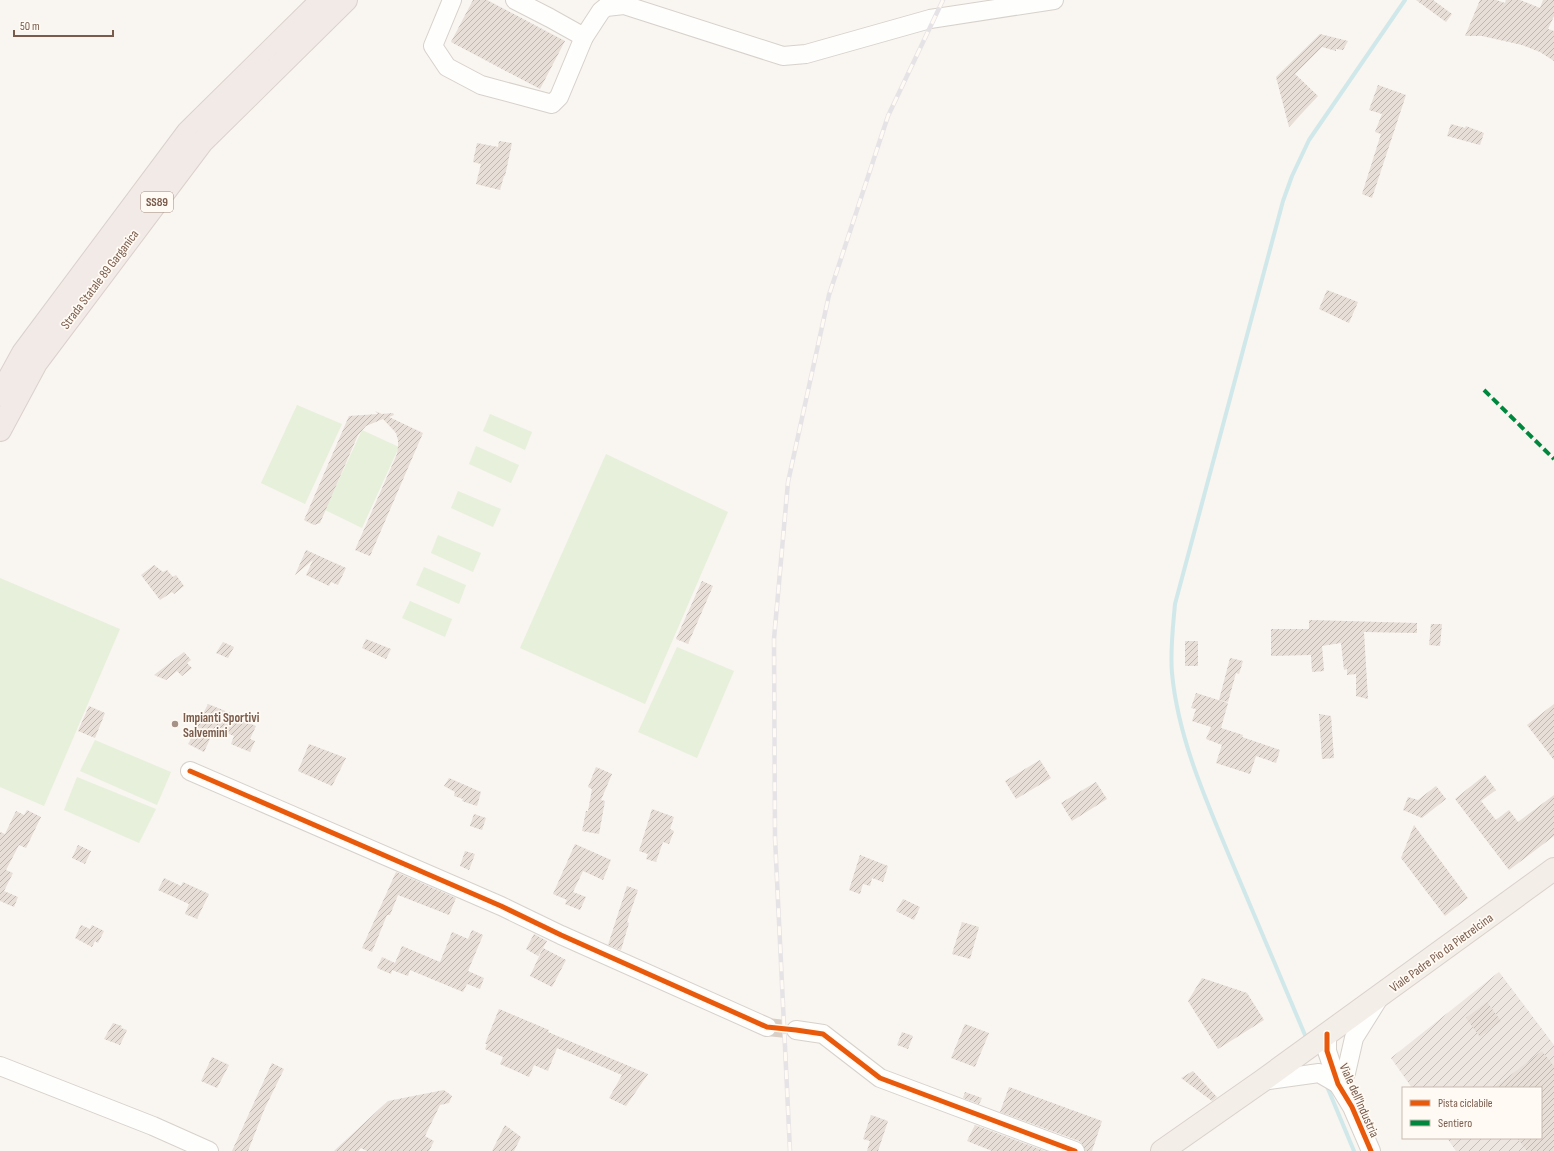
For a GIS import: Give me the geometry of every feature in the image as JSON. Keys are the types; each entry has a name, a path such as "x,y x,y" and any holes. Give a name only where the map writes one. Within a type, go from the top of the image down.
{"highway":[{"name":"Strada Statale 89 Garganica","path":"0,395 23,353 188,132 322,0"},
{"name":"Strada Statale 89 Garganica","path":"0,430 36,363 202,142 346,0"}],"main road":[{"name":"Viale Padre Pio da Pietrelcina","path":"1162,1151 1262,1081 1554,869"}],"street":[{"path":"452,0 433,46 447,67 481,85 552,104 559,97 584,37 606,6 624,5 783,56 806,54 930,19 1054,0"},
{"path":"515,0 584,37"},
{"path":"190,771 501,906 561,935 767,1027"},
{"name":"Viale dell'Industria","path":"1342,1078 1354,1038 1381,995"},
{"path":"796,1030 823,1034 880,1078 1075,1151"},
{"name":"Viale dell'Industria","path":"1327,1034 1327,1051 1342,1078 1352,1107 1371,1151"},
{"path":"0,1066 153,1126 209,1151"},
{"name":"Viale dell'Industria","path":"1262,1081 1319,1073 1342,1078"}],"shaded area":[{"path":"1499,972 1554,1045 1554,1151 1456,1151 1448,1139 1542,1139 1542,1087 1411,1087 1391,1058"}],"green space":[{"path":"297,405 342,424 305,504 261,483"},
{"path":"490,414 532,432 525,450 483,431"},
{"path":"362,430 399,447 362,528 325,510"},
{"path":"476,446 519,465 511,483 469,464"},
{"path":"606,454 728,512 645,704 520,648"},
{"path":"458,491 501,509 493,527 451,508"},
{"path":"438,535 481,553 473,572 431,553"},
{"path":"424,567 466,585 459,604 416,585"},
{"path":"0,578 120,629 44,806 0,787"},
{"path":"410,601 452,619 445,637 402,618"},
{"path":"677,647 734,671 697,758 638,732"},
{"path":"95,740 171,772 157,805 80,771"},
{"path":"77,777 156,809 139,843 64,810"}],"building":[{"path":"473,0 487,0 565,41 540,89 451,42"},
{"path":"1416,0 1433,0 1452,14 1446,22"},
{"path":"1480,0 1496,0 1505,3 1506,0 1520,0 1540,8 1543,0 1554,0 1554,16 1548,29 1554,31 1554,61 1540,52 1522,45 1482,36 1465,36"},
{"path":"1320,34 1348,41 1343,50 1336,49 1336,51 1322,47 1295,74 1318,96 1289,127 1276,77"},
{"path":"1378,85 1406,95 1372,198 1362,194 1381,134 1375,132 1382,114 1369,110"},
{"path":"1451,124 1465,128 1466,126 1484,133 1480,145 1447,136"},
{"path":"499,141 512,143 505,176 500,190 476,184 481,164 473,162 477,143 498,147"},
{"path":"1327,290 1358,302 1349,323 1319,309"},
{"path":"375,411 382,414 393,413 394,415 389,417 423,433 370,556 355,550 397,454 398,447 396,433 383,419 366,426 358,435 320,523 314,525 304,520 349,416 378,414"},
{"path":"306,550 346,568 338,585 331,582 329,586 306,575 313,560 295,575"},
{"path":"154,565 163,572 167,570 173,577 176,575 184,586 174,594 172,592 160,600 141,575"},
{"path":"702,581 713,586 688,644 676,639"},
{"path":"1309,620 1417,623 1417,633 1364,632 1368,699 1356,696 1356,674 1347,675 1347,669 1344,670 1341,643 1322,646 1324,671 1312,672 1311,655 1271,656 1271,629 1309,629"},
{"path":"1431,624 1442,624 1440,646 1429,645"},
{"path":"366,639 391,649 386,659 362,648"},
{"path":"1185,641 1198,641 1198,666 1185,666"},
{"path":"223,642 234,647 228,658 216,653"},
{"path":"184,652 191,660 187,663 192,668 182,676 177,671 166,680 154,675"},
{"path":"1230,658 1243,661 1239,674 1236,673 1228,702 1219,700"},
{"path":"1196,693 1228,703 1221,728 1280,750 1276,763 1256,756 1250,774 1216,763 1222,745 1206,739 1211,727 1192,721 1196,709 1191,708"},
{"path":"208,704 238,716 237,718 256,726 250,739 255,741 250,752 231,744 234,736 215,728 204,752 188,744 191,739 188,738 198,717 201,718"},
{"path":"1554,704 1554,760 1527,725"},
{"path":"89,706 105,713 95,738 78,731"},
{"path":"1319,714 1331,716 1334,758 1322,759"},
{"path":"309,744 346,758 332,786 298,771"},
{"path":"1040,760 1051,778 1016,799 1005,781"},
{"path":"596,767 612,774 601,800 605,801 599,834 582,831 586,811 588,811 592,789 588,787"},
{"path":"1485,775 1496,790 1481,801 1496,820 1509,810 1518,822 1554,795 1554,836 1509,870 1455,799"},
{"path":"449,778 481,792 477,806 462,801 463,799 454,796 455,792 444,786"},
{"path":"1096,782 1107,799 1072,821 1061,803"},
{"path":"1436,786 1446,799 1422,818 1403,810 1408,797 1418,800"},
{"path":"652,809 674,817 670,829 674,831 669,844 663,842 656,862 646,859 648,854 639,851"},
{"path":"27,810 41,817 26,848 19,845 6,870 13,873 4,891 18,897 14,907 0,901 0,832 5,834 16,811 24,815"},
{"path":"474,814 486,818 482,830 470,826"},
{"path":"1414,825 1468,898 1445,916 1401,858"},
{"path":"575,844 611,860 603,880 583,871 573,892 586,897 580,910 565,904 567,900 553,894"},
{"path":"78,845 91,851 85,864 72,858"},
{"path":"465,851 475,854 469,870 460,866"},
{"path":"860,855 888,866 883,882 872,878 870,886 863,884 860,894 849,890"},
{"path":"396,872 456,898 449,915 398,895 390,915 387,915 372,952 362,948"},
{"path":"164,878 181,886 183,882 209,894 197,919 185,914 189,904 158,890"},
{"path":"627,886 638,890 627,922 629,923 621,950 608,945"},
{"path":"903,899 920,907 914,920 896,911"},
{"path":"962,922 979,927 970,959 952,954"},
{"path":"81,925 90,929 92,925 104,931 98,943 95,941 92,947 75,938"},
{"path":"472,930 483,935 468,971 484,978 480,989 467,984 463,992 410,970 408,976 392,970 391,974 377,968 382,957 395,963 402,946 440,962 452,932 468,939"},
{"path":"534,934 547,941 538,956 526,949"},
{"path":"543,948 566,960 552,987 530,976"},
{"path":"1202,978 1247,993 1264,1020 1218,1049 1188,1001"},
{"path":"1487,1002 1501,1021 1480,1037 1466,1018"},
{"path":"499,1009 549,1030 548,1032 648,1074 626,1106 609,1098 622,1075 557,1048 548,1071 534,1065 529,1077 500,1064 503,1057 485,1049 487,1044 485,1044"},
{"path":"113,1023 122,1026 121,1028 127,1030 120,1045 104,1039"},
{"path":"965,1024 989,1033 975,1067 951,1058"},
{"path":"902,1032 913,1036 908,1049 897,1045"},
{"path":"1542,1051 1554,1066 1554,1151 1527,1151 1518,1139 1542,1139 1542,1087 1495,1087"},
{"path":"212,1057 229,1065 217,1088 201,1081"},
{"path":"272,1063 284,1069 264,1110 248,1151 232,1151"},
{"path":"1193,1071 1217,1097 1212,1101 1181,1078"},
{"path":"1009,1087 1102,1121 1092,1151 1085,1151 1083,1145 1079,1141 1000,1112"},
{"path":"444,1090 452,1096 449,1103 440,1105 425,1136 434,1141 429,1151 367,1151 361,1148 358,1151 334,1151 388,1101"},
{"path":"965,1092 982,1098 979,1104 963,1098"},
{"path":"871,1115 888,1121 878,1151 867,1151 870,1141 863,1139"},
{"path":"505,1125 521,1137 514,1151 492,1151"},
{"path":"975,1125 1045,1151 992,1151 967,1141"}],"waterway":[{"path":"1305,1035 1212,815 1187,745 1175,697 1171,664 1175,604 1283,201 1292,176 1309,140 1405,0"},
{"path":"1326,1084 1354,1151"}],"tunnel":[{"path":"767,1027 796,1030"}],"railway":[{"path":"790,1151 775,838 774,639 788,482 829,295 888,116 943,0"}],"marked path":[{"path":"1484,390 1554,459"}],"cycle path":[{"path":"190,771 501,906 561,935 767,1027 823,1034 880,1078 1075,1151"},
{"path":"1327,1034 1327,1051 1338,1084 1352,1107 1371,1151"}],"place":[{"name":"Impianti Sportivi Salvemini","path":"175,724"}]}
